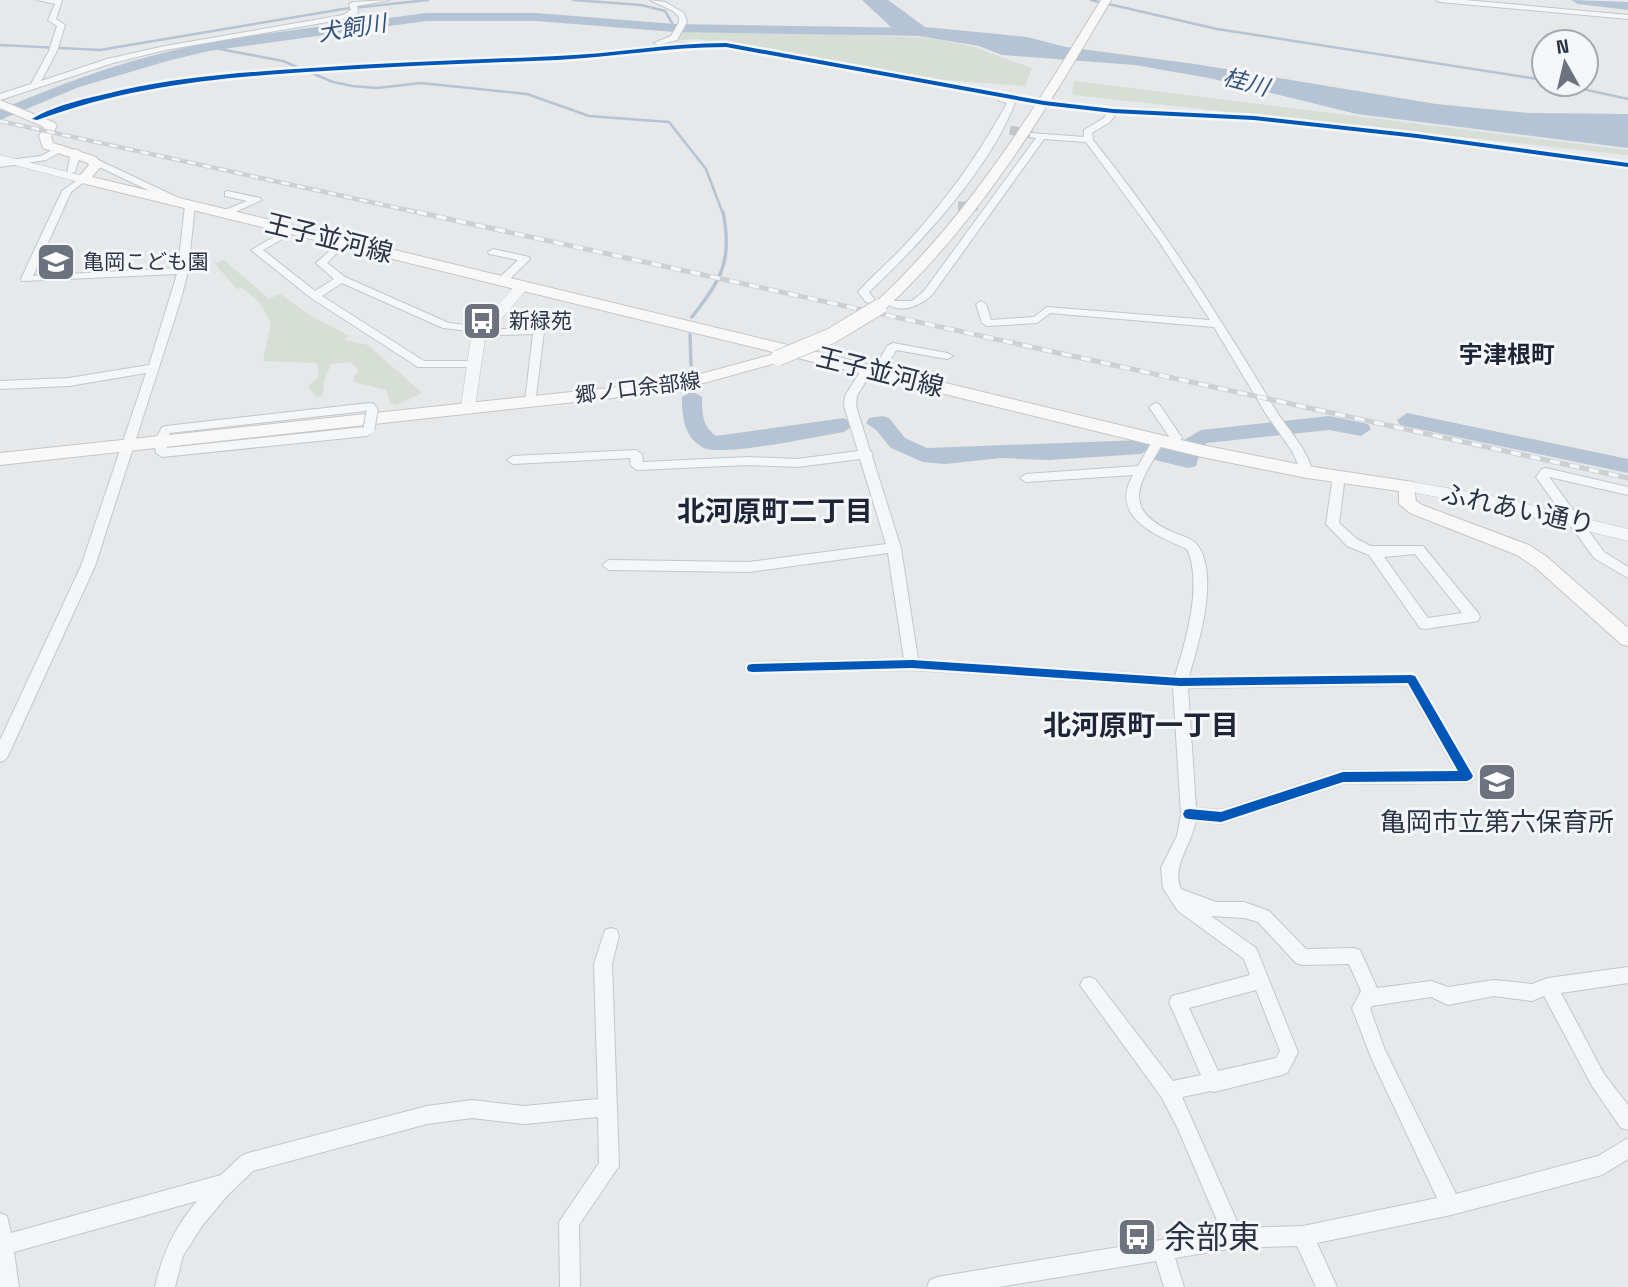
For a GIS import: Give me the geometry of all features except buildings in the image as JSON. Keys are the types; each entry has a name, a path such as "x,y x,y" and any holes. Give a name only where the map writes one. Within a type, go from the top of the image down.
{"main road":[{"name":"郷ノ口余部線","path":"0,459 675,386 831,336 910,281 943,242 1047,99 1106,0"},
{"path":"0,104 51,126 45,136 47,145 76,152 92,160 96,165 95,170 83,178"},
{"name":"王子並河線","path":"83,178 523,285 775,352 813,356 873,370 1202,452 1307,472 1406,486"},
{"path":"537,400 599,385 717,366 775,352"},
{"path":"590,395 614,402 705,390 813,356"},
{"path":"1406,486 1408,504 1416,509 1513,545 1542,562 1628,639"}],"street":[{"path":"34,86 53,51 61,24 52,19 59,2 41,0"},
{"path":"0,97 110,61 164,48 345,17 355,11 354,4 386,0"},
{"path":"605,54 607,49 613,47 661,43 677,33 684,21 679,9 654,0"},
{"path":"1440,0 1628,17"},
{"path":"33,118 77,102 217,76 605,54 701,44 726,45 1112,111 1281,121 1417,136 1628,165"},
{"path":"967,88 1012,101 1005,128 944,205 863,292 880,304 915,304 928,293 992,206 1037,135 1089,140"},
{"path":"1112,111 1107,120 1087,132 1089,140 1139,203 1179,261 1215,324 1245,363 1281,429 1305,460 1307,472"},
{"path":"0,164 43,158 61,148"},
{"path":"70,172 76,152"},
{"path":"0,158 83,178"},
{"path":"0,755 88,566 183,271 186,204 92,160"},
{"path":"83,178 67,191 26,279 33,282 183,271"},
{"path":"225,213 257,200 228,194"},
{"path":"944,205 958,206"},
{"path":"978,206 992,206"},
{"path":"293,230 256,250 315,296 422,365 472,364"},
{"path":"343,242 320,263 341,279 447,326 485,328 502,332 539,331 537,400"},
{"path":"493,252 525,259 503,280"},
{"path":"315,296 341,279"},
{"path":"468,407 472,364 478,337 523,285"},
{"path":"981,304 987,323 1037,320 1047,310 1215,324"},
{"path":"912,664 894,548 850,406 851,396 893,346 947,356"},
{"path":"0,386 69,382 153,368"},
{"path":"370,407 372,411 367,432 162,453 160,442 166,430 370,407"},
{"path":"1155,407 1176,438 1143,470 1131,495 1133,508 1157,530 1192,546 1200,563 1197,627 1180,682 1189,814 1185,836 1168,868 1171,888 1184,906 1250,954 1289,1052 1282,1066 1168,1091"},
{"path":"513,460 636,454 637,466 748,461 797,463 867,454"},
{"path":"1026,478 1143,470"},
{"path":"1628,491 1546,472 1542,477 1599,555 1628,572"},
{"path":"1339,476 1332,524 1343,536 1375,554 1425,624 1473,617 1418,548 1375,554"},
{"name":"ふれあい通り","path":"1406,486 1576,521 1628,535"},
{"path":"609,565 749,567 894,548"},
{"path":"752,668 912,664 1180,682 1411,679 1467,776 1343,777 1221,817 1189,814"},
{"path":"1175,894 1216,910 1244,910 1263,916 1302,957 1354,956 1370,992 1360,1008 1378,1054 1451,1205"},
{"path":"570,1287 569,1222 609,1166 603,964 611,936"},
{"path":"1368,998 1431,989 1448,996 1494,988 1532,993 1548,986 1628,975"},
{"path":"1214,1083 1178,1002 1261,980"},
{"path":"1089,985 1168,1091 1185,1122 1234,1238"},
{"path":"1548,986 1598,1080 1628,1121"},
{"path":"166,1287 167,1267 179,1240 226,1183 248,1163 427,1115 471,1110 524,1115 607,1107"},
{"path":"937,1287 1234,1238 1303,1236 1451,1205 1602,1164 1628,1148"},
{"path":"5,1245 226,1183"},
{"path":"0,1223 9,1287"},
{"path":"1303,1236 1327,1287"},
{"path":"1163,1250 1174,1287"}],"shaded area":[{"path":"706,29 929,38 971,46 1032,68 1025,86 920,78 698,39 672,41 684,31"},
{"path":"1074,81 1628,150 1628,155 1072,95"},
{"path":"224,260 269,299 280,294 313,317 349,336 344,340 368,345 422,393 397,405 390,403 386,390 354,382 353,378 359,370 350,362 331,364 324,381 323,394 317,398 308,387 319,376 317,363 263,361 271,322 259,302 242,288 237,289 214,263"}],"water":[{"name":"桂川","path":"862,0 888,0 925,27 1027,37 1066,47 1195,64 1436,104 1529,113 1628,114 1628,148 1357,114 1209,78 1135,65 1002,55 979,46 913,35 891,27"}],"waterway":[{"path":"0,45 100,50 343,9 428,0"},
{"path":"573,0 641,5 665,11 675,28"},
{"path":"1091,0 1217,29 1530,78"},
{"path":"1578,0 1628,6"},
{"name":"犬飼川","path":"0,115 74,84 168,56 209,47 426,17 536,17 675,28 926,32"},
{"path":"209,47 283,61 333,82 352,86 377,88 421,83 527,94 589,116 669,122 706,169 723,214"},
{"path":"1600,93 1628,99"},
{"path":"692,317 722,269 726,244 723,212"},
{"path":"690,335 691,365"},
{"path":"692,397 692,417 699,434 712,443 738,442 844,425"},
{"path":"1407,420 1628,466"},
{"path":"876,423 882,423 898,443 923,455 945,457 1001,451 1049,453 1141,447"},
{"path":"1162,455 1188,461 1191,445 1201,437 1329,423 1361,429"}],"tunnel":[{"path":"1010,130 1032,134"},
{"path":"958,206 978,206"}],"railway":[{"path":"0,121 425,214"},
{"path":"417,212 1628,478"}],"cycle path":[{"path":"35,119 104,96 211,78 350,67 579,57 684,46 726,45 1044,103 1113,111 1254,118 1417,136 1628,165"},
{"path":"752,668 912,664 1180,682 1411,679 1467,776 1343,777 1221,817 1189,814"}],"place":[{"name":"亀岡こども園","path":"56,262"},
{"name":"新緑苑","path":"482,321"},
{"name":"亀岡市立第六保育所","path":"1497,782"},
{"name":"余部東","path":"1137,1237"}],"district":[{"name":"宇津根町","path":"1507,355"},
{"name":"北河原町二丁目","path":"775,511"},
{"name":"北河原町一丁目","path":"1141,725"}]}
